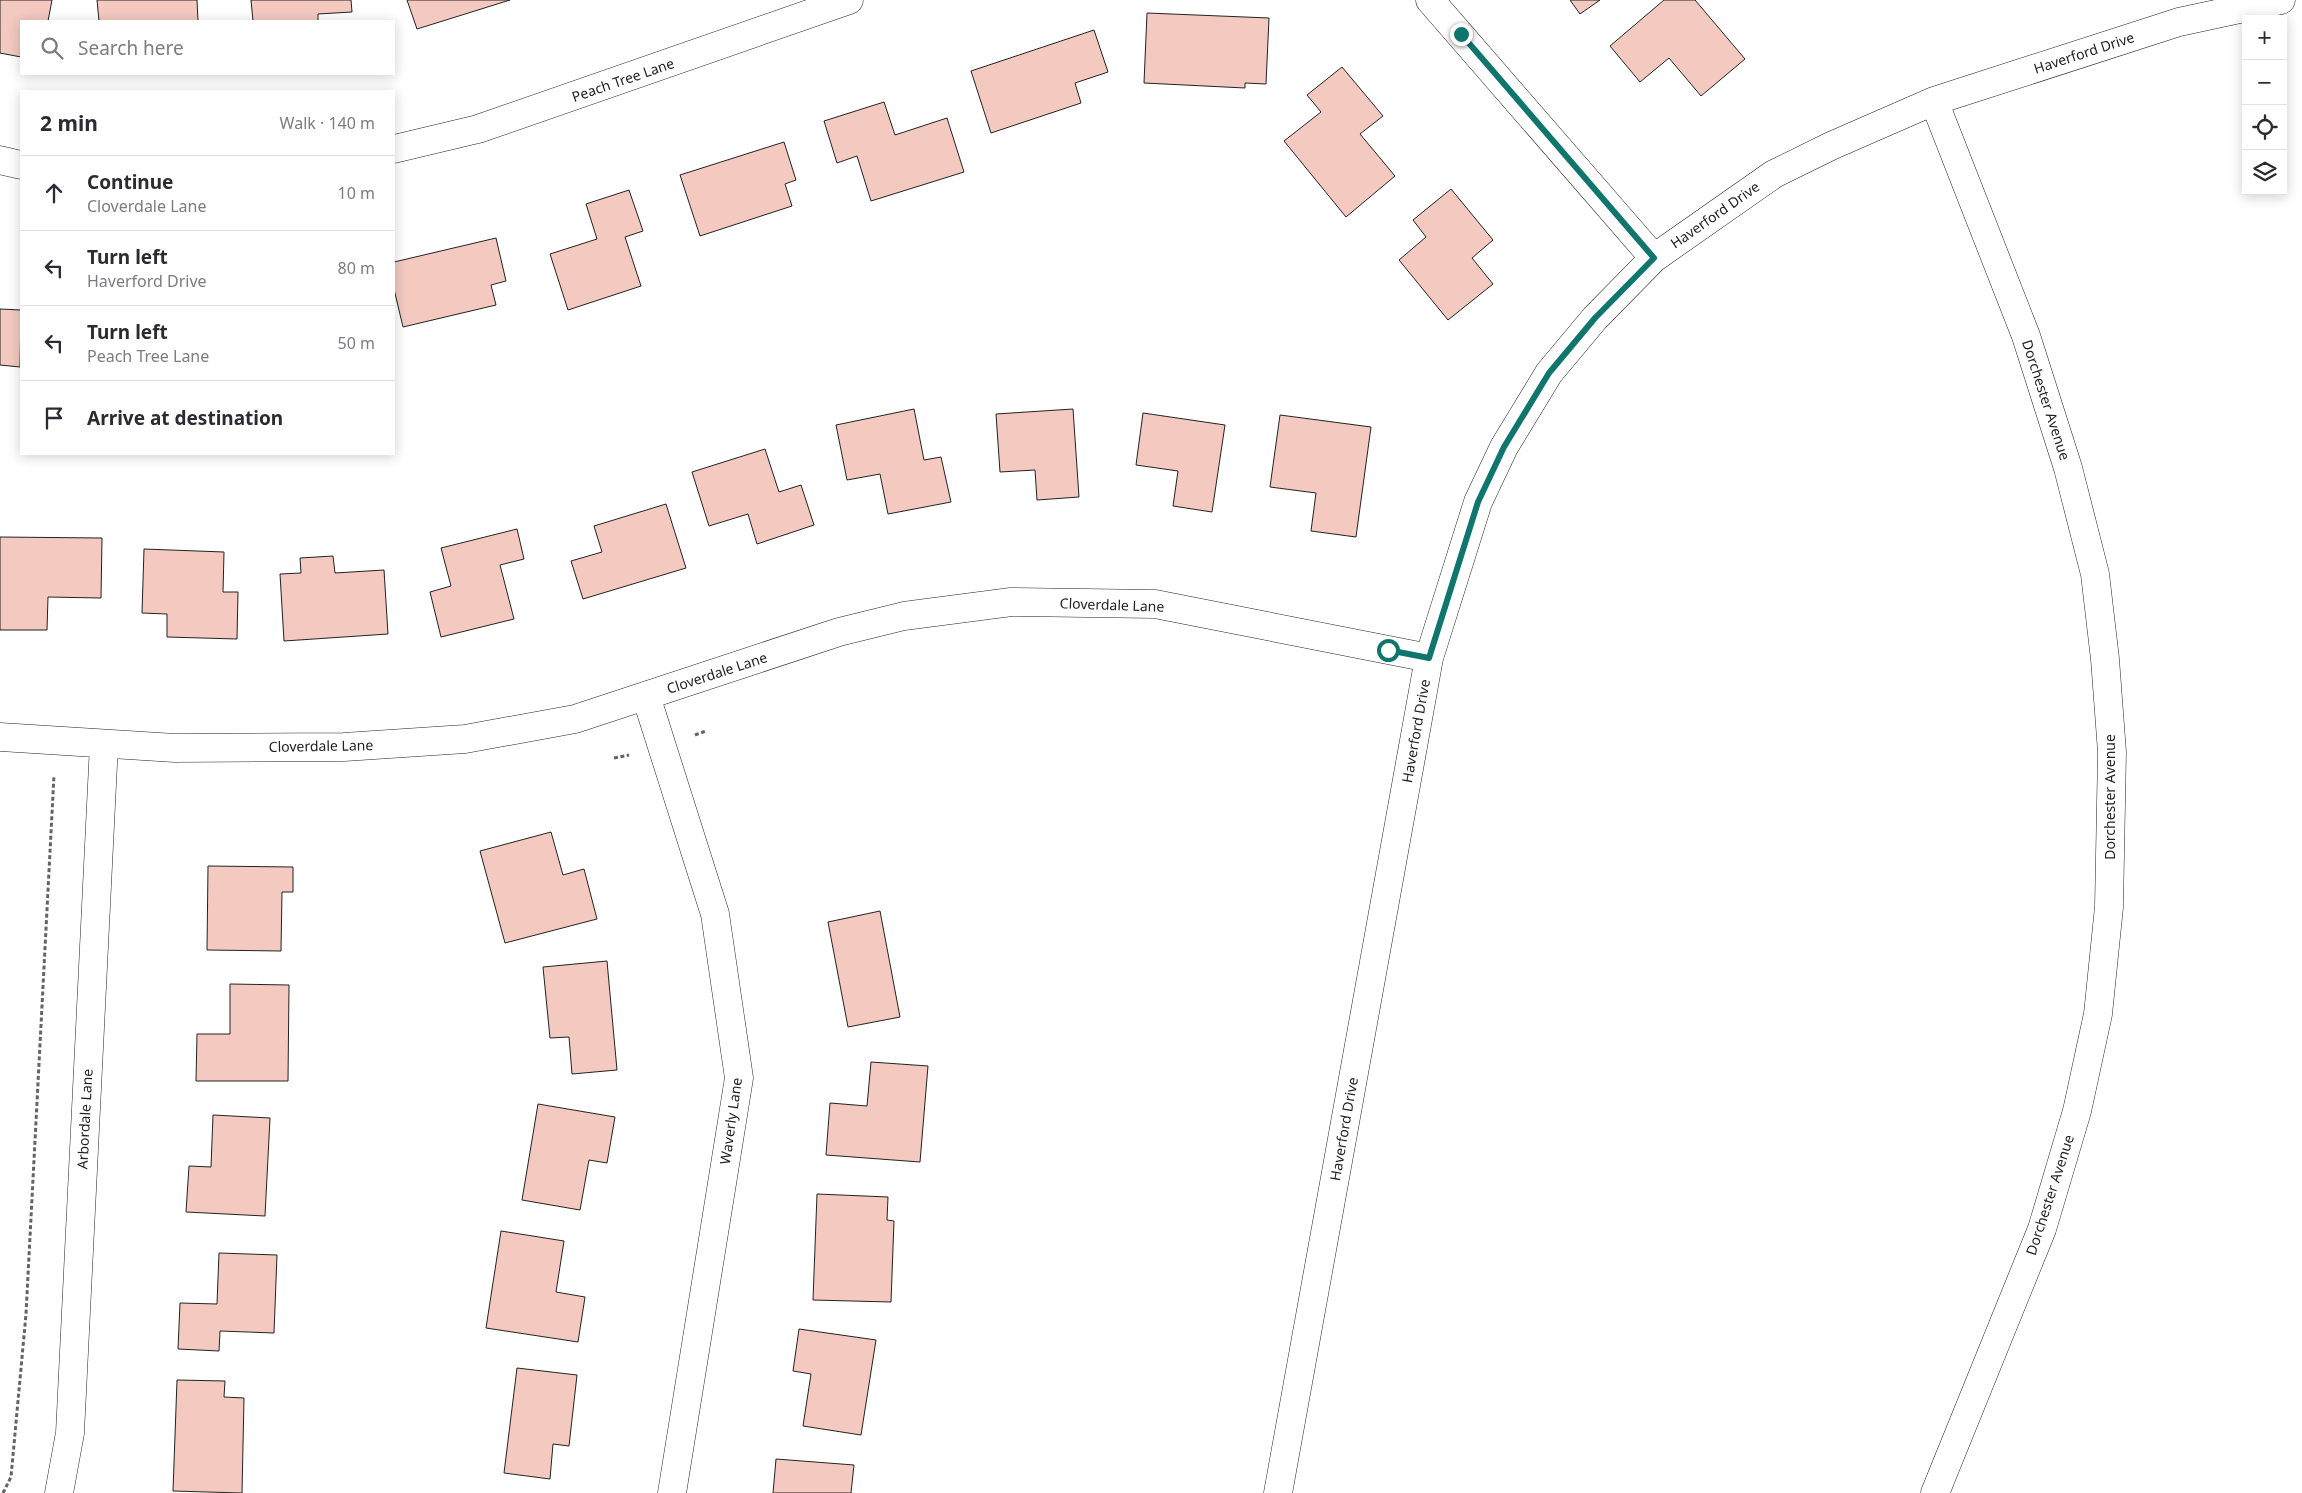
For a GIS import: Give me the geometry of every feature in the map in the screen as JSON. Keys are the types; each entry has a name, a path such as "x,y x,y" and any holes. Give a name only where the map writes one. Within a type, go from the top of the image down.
{"street":[{"name":"Peach Tree Lane","path":"395,148 478,129 849,0"},
{"path":"1430,0 1654,258"},
{"name":"Haverford Drive","path":"1278,1493 1429,658 1478,502 1504,447 1549,373 1595,318 1654,258 1774,174 1831,146 1934,101 2176,11 2281,0"},
{"name":"Dorchester Avenue","path":"1934,101 2026,336 2068,468 2095,574 2105,659 2112,752 2109,907 2098,1014 2077,1111 2042,1229 1935,1493"},
{"path":"0,160 20,165"},
{"name":"Cloverdale Lane","path":"0,737 175,748 344,747 466,739 575,719 839,632 904,616 1011,602 1155,604 1429,658"},
{"name":"Waverly Lane","path":"646,696 715,914 739,1078 672,1493"},
{"name":"Arbordale Lane","path":"59,1493 70,1433 104,744"}],"path":[{"path":"3,1493 12,1478 26,1314 55,741"}],"building":[{"path":"0,0 52,0 48,20 20,20 20,57 0,53"},
{"path":"97,0 197,0 198,20 99,20"},
{"path":"251,0 351,0 352,12 318,14 318,20 253,20"},
{"path":"407,0 510,0 417,29"},
{"path":"1570,0 1600,0 1580,14"},
{"path":"1664,0 1695,0 1745,59 1701,96 1669,58 1640,82 1610,46"},
{"path":"1147,13 1269,18 1266,84 1245,83 1245,88 1144,83"},
{"path":"1094,30 1108,72 1075,83 1081,103 991,133 971,71"},
{"path":"1342,67 1383,116 1360,134 1395,176 1346,217 1284,141 1321,112 1307,95"},
{"path":"884,102 895,135 947,118 964,172 871,201 857,156 837,163 824,121"},
{"path":"784,142 796,180 785,184 792,206 700,236 680,175"},
{"path":"1451,189 1493,240 1472,258 1493,284 1448,320 1399,260 1426,237 1413,220"},
{"path":"629,190 643,231 625,237 641,286 568,310 550,254 597,239 586,204"},
{"path":"496,238 506,281 491,285 496,305 403,327 395,293 395,262"},
{"path":"0,309 20,310 20,367 0,365"},
{"path":"914,409 924,460 941,457 951,502 888,514 880,474 847,480 836,425"},
{"path":"1073,409 1079,497 1037,500 1035,470 1000,472 996,414"},
{"path":"1143,413 1225,425 1212,512 1173,506 1178,471 1136,465"},
{"path":"1280,415 1371,427 1356,537 1311,531 1316,493 1270,487"},
{"path":"765,449 779,492 801,485 814,525 757,544 748,514 709,526 692,472"},
{"path":"666,504 686,568 583,599 571,561 602,552 594,526"},
{"path":"517,529 524,559 500,565 514,619 441,637 430,592 451,586 441,548"},
{"path":"0,537 102,538 101,598 48,597 47,630 0,630"},
{"path":"144,549 224,552 223,592 238,592 237,639 167,637 167,614 142,613"},
{"path":"333,556 335,573 384,570 388,634 284,641 280,574 301,573 300,558"},
{"path":"551,832 563,875 584,869 597,919 505,943 480,851"},
{"path":"208,866 293,867 293,892 282,892 281,951 207,950"},
{"path":"880,911 900,1017 848,1027 828,922"},
{"path":"607,961 617,1070 572,1074 569,1037 550,1038 543,967"},
{"path":"230,984 289,985 288,1081 196,1081 197,1034 230,1034"},
{"path":"871,1062 928,1066 920,1162 826,1155 830,1103 867,1106"},
{"path":"538,1104 615,1117 607,1163 589,1160 580,1210 522,1200"},
{"path":"213,1115 270,1118 265,1216 186,1212 189,1166 211,1167"},
{"path":"817,1194 888,1197 887,1220 894,1221 891,1302 813,1300"},
{"path":"501,1231 564,1241 556,1292 585,1297 578,1342 486,1328"},
{"path":"219,1253 277,1255 274,1333 220,1331 219,1351 178,1349 180,1303 217,1304"},
{"path":"799,1329 876,1340 861,1435 803,1426 811,1374 793,1371"},
{"path":"517,1368 577,1375 569,1446 553,1444 550,1479 504,1473"},
{"path":"177,1380 225,1381 224,1397 244,1398 242,1493 173,1491"},
{"path":"776,1459 854,1465 851,1493 773,1493"}],"route":[{"path":"1388,650 1429,658 1478,502 1504,447 1549,373 1595,318 1654,258 1461,34"}]}
